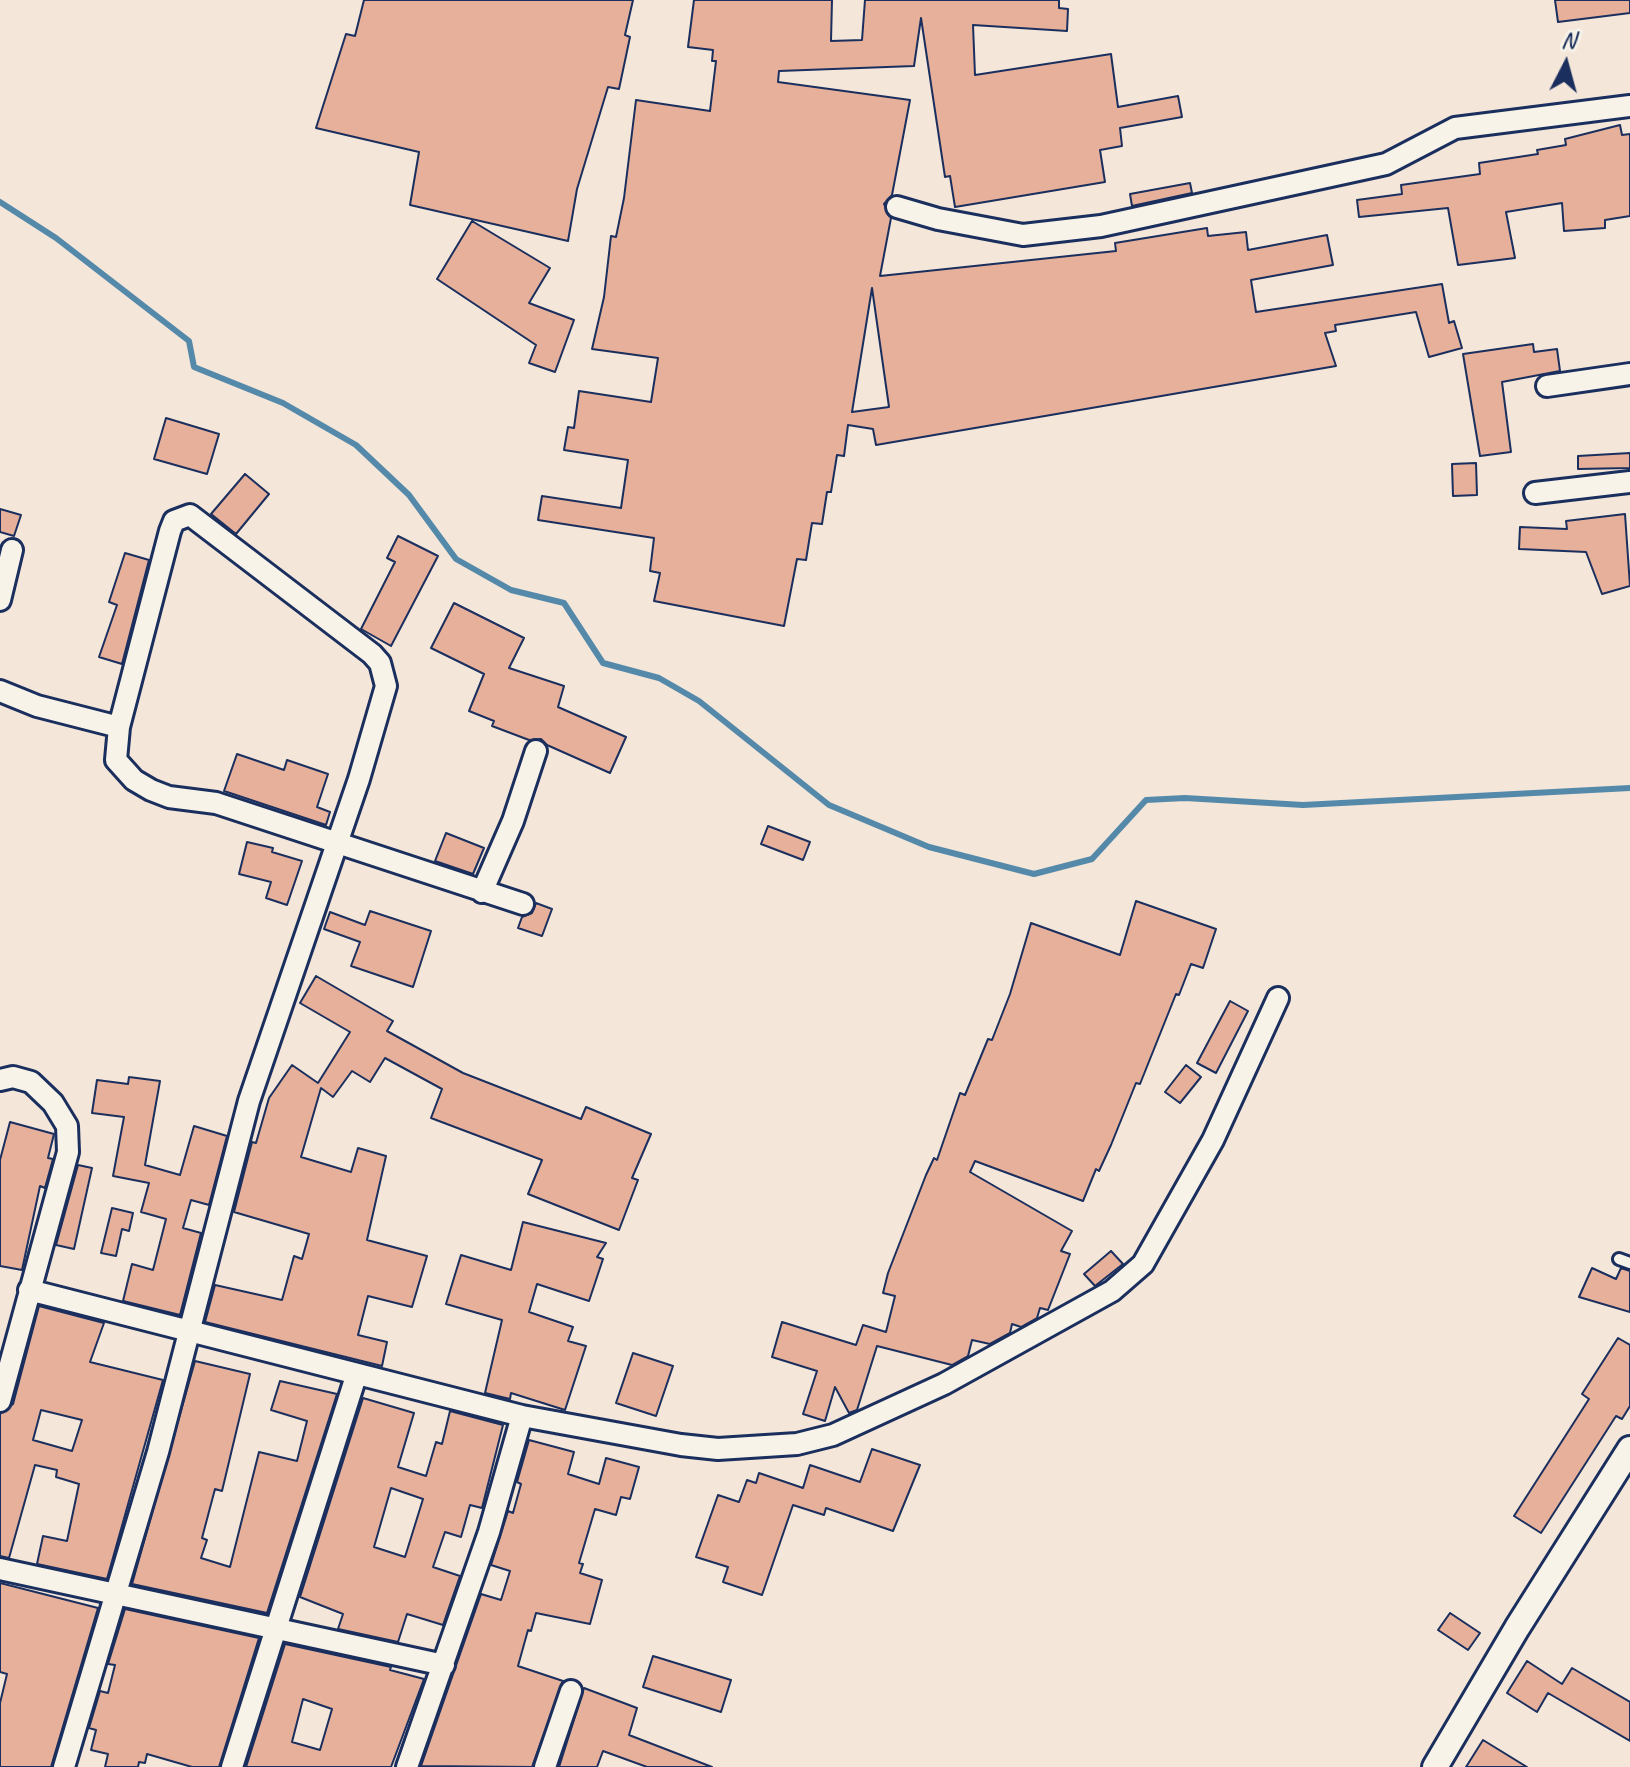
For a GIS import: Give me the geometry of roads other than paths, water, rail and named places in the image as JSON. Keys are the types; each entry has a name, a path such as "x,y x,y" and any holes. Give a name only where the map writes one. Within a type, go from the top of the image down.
{"street":[{"path":"897,207 938,219 1023,235 1101,226 1386,164 1455,128 1630,106"},
{"path":"1547,386 1630,374"},
{"path":"1535,493 1630,482"},
{"path":"64,1767 190,1333 249,1101 335,842 382,701 386,686 380,663 286,586 190,515 174,521 119,727 116,760 134,780 169,797 216,803 335,842 482,892 523,904"},
{"path":"0,600 12,550"},
{"path":"0,691 37,706 119,727"},
{"path":"482,892 513,821 536,751"},
{"path":"29,1290 522,1416 718,1449 797,1444 833,1435 877,1415 1023,1341 1112,1291 1143,1264 1213,1140 1278,998"},
{"path":"0,1080 13,1077 31,1082 53,1103 67,1126 68,1152 0,1401"},
{"path":"232,1767 356,1376"},
{"path":"407,1767 444,1665 522,1416"},
{"path":"1435,1767 1517,1628 1630,1449"},
{"path":"0,1569 444,1665"},
{"path":"545,1767 571,1691"}],"waterway":[{"path":"0,202 56,238 189,341 194,367 283,403 356,445 409,495 456,559 511,590 564,603 603,663 659,678 699,701 829,805 929,847 1034,874 1092,859 1146,800 1185,798 1303,805 1630,788"}]}
